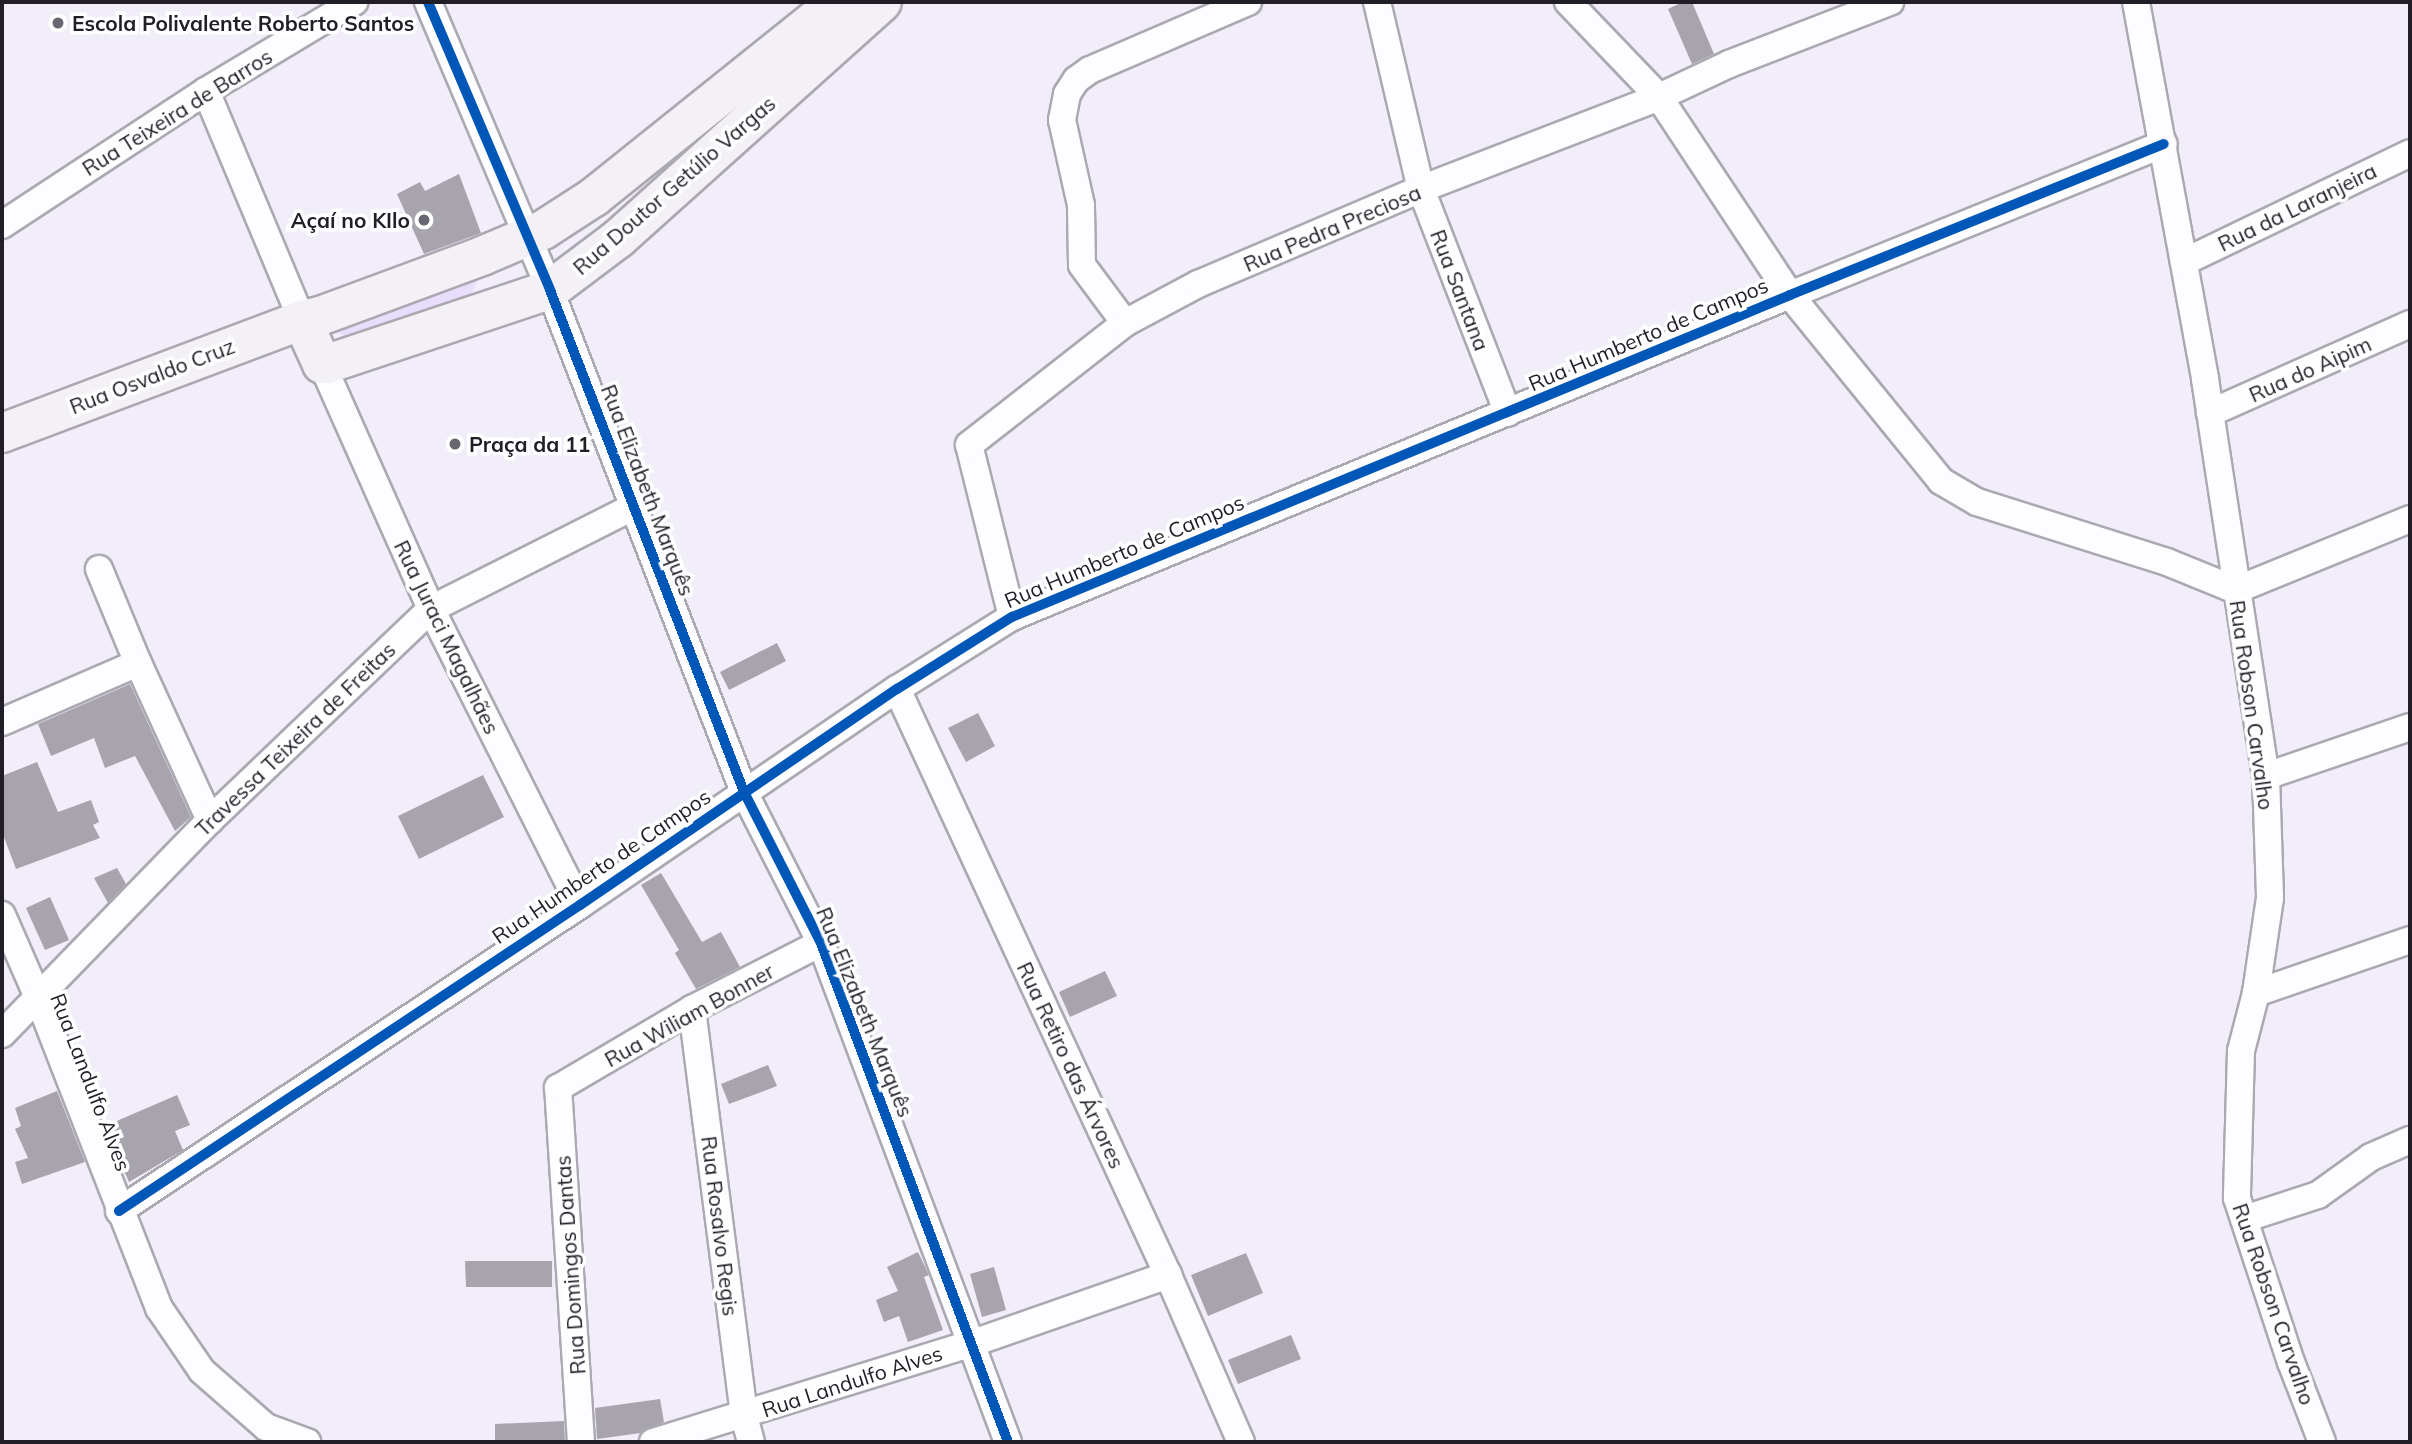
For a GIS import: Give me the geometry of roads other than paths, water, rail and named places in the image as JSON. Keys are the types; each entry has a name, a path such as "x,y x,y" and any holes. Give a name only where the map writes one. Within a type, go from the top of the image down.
{"main road":[{"name":"Rua Doutor Getúlio Vargas","path":"311,318 482,256 543,230 594,197 838,2"},
{"name":"Rua Doutor Getúlio Vargas","path":"331,362 550,290 619,237 882,2"},
{"path":"482,256 498,305"},
{"path":"311,318 331,362"},
{"name":"Rua Osvaldo Cruz","path":"2,433 311,318"}],"street":[{"name":"Rua Teixeira de Barros","path":"2,225 205,91 354,2"},
{"name":"Rua Elizabeth Marquês","path":"428,2 550,290 744,792 821,943 973,1343 1007,1442"},
{"path":"1125,323 1082,265 1081,205 1062,120 1066,94 1076,80 1090,70 1248,2"},
{"name":"Rua Santana","path":"1377,2 1421,189 1507,413"},
{"path":"1568,2 1659,97 1790,295 1941,481 1977,502 2167,562 2236,590 2410,519"},
{"name":"Rua Pedra Preciosa","path":"1012,617 969,445 1125,323 1198,284 1421,189 1659,97 1729,64 1890,2"},
{"name":"Rua Robson Carvalho","path":"2136,2 2185,262 2266,776 2270,898 2256,993 2241,1051 2237,1198 2291,1362 2322,1442"},
{"path":"205,91 311,318"},
{"name":"Rua Humberto de Campos","path":"120,1211 580,905 897,689 1012,617 1790,295 2164,144"},
{"name":"Rua da Laranjeira","path":"2185,262 2410,153"},
{"name":"Rua do Aipim","path":"2210,414 2410,324"},
{"name":"Rua Juraci Magalhães","path":"331,362 431,609 580,905"},
{"name":"Travessa Teixeira de Freitas","path":"2,1034 210,820 431,609 633,506"},
{"path":"99,569 138,663 210,820"},
{"path":"2,722 138,663"},
{"name":"Rua Retiro das Árvores","path":"897,689 1168,1275 1241,1442"},
{"path":"2266,776 2410,727"},
{"name":"Rua Landulfo Alves","path":"2,915 37,995 159,1308 202,1371 263,1434 307,1442"},
{"path":"2256,993 2410,940"},
{"name":"Rua Wiliam Bonner","path":"558,1088 692,1009 821,943"},
{"name":"Rua Rosalvo Regis","path":"692,1009 744,1416 751,1442"},
{"name":"Rua Domingos Dantas","path":"558,1088 581,1442"},
{"path":"2244,1219 2318,1195 2371,1157 2410,1140"},
{"name":"Rua Landulfo Alves","path":"653,1442 973,1343 1168,1275"}],"place":[{"name":"Escola Polivalente Roberto Santos","path":"58,23"},
{"name":"Açaí no KIlo","path":"424,220"},
{"name":"Praça da 11","path":"455,444"}]}
